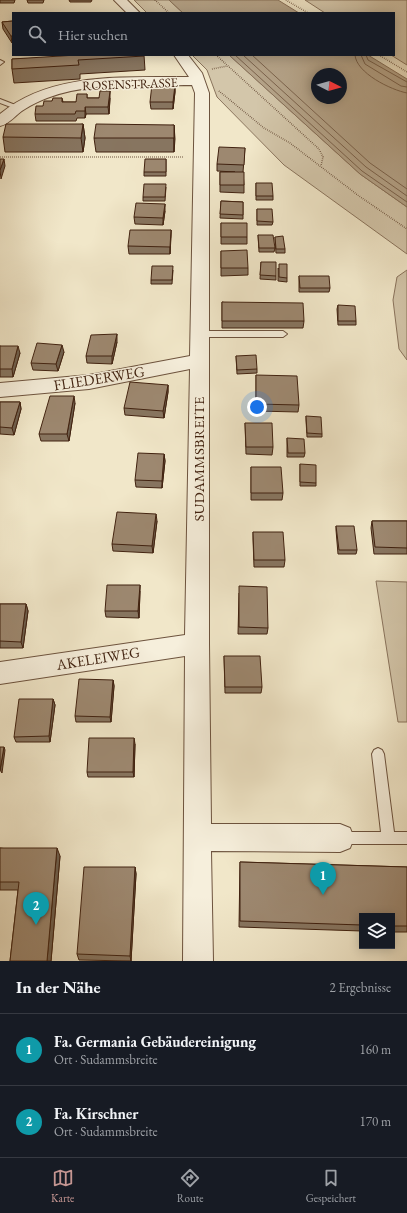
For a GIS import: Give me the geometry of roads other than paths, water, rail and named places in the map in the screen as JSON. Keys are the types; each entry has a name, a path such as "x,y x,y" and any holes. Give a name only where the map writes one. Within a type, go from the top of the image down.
{"street":[{"path":"120,0 133,12"},
{"path":"181,56 195,73 199,81"},
{"name":"ROSENSTRASSE","path":"0,122 16,107 38,96 70,87 92,84 199,81"},
{"name":"SUDAMMSBREITE","path":"198,961 198,361 202,157 202,93 199,81"},
{"name":"FLIEDERWEG","path":"0,390 89,382 198,361"},
{"name":"AKELEIWEG","path":"0,673 127,652 197,644"},
{"path":"198,837 340,838"}],"lane":[{"path":"0,100 16,107"},
{"path":"199,334 283,334"},
{"path":"378,754 388,838"},
{"path":"340,838 407,838"}],"water":[{"path":"169,0 278,0 297,12 182,12"},
{"path":"230,56 370,56 407,79 407,207 360,174"}],"place":[{"name":"Fa. Germania Gebäudereinigung","path":"323,895"},
{"name":"Fa. Kirschner","path":"36,925"}]}
